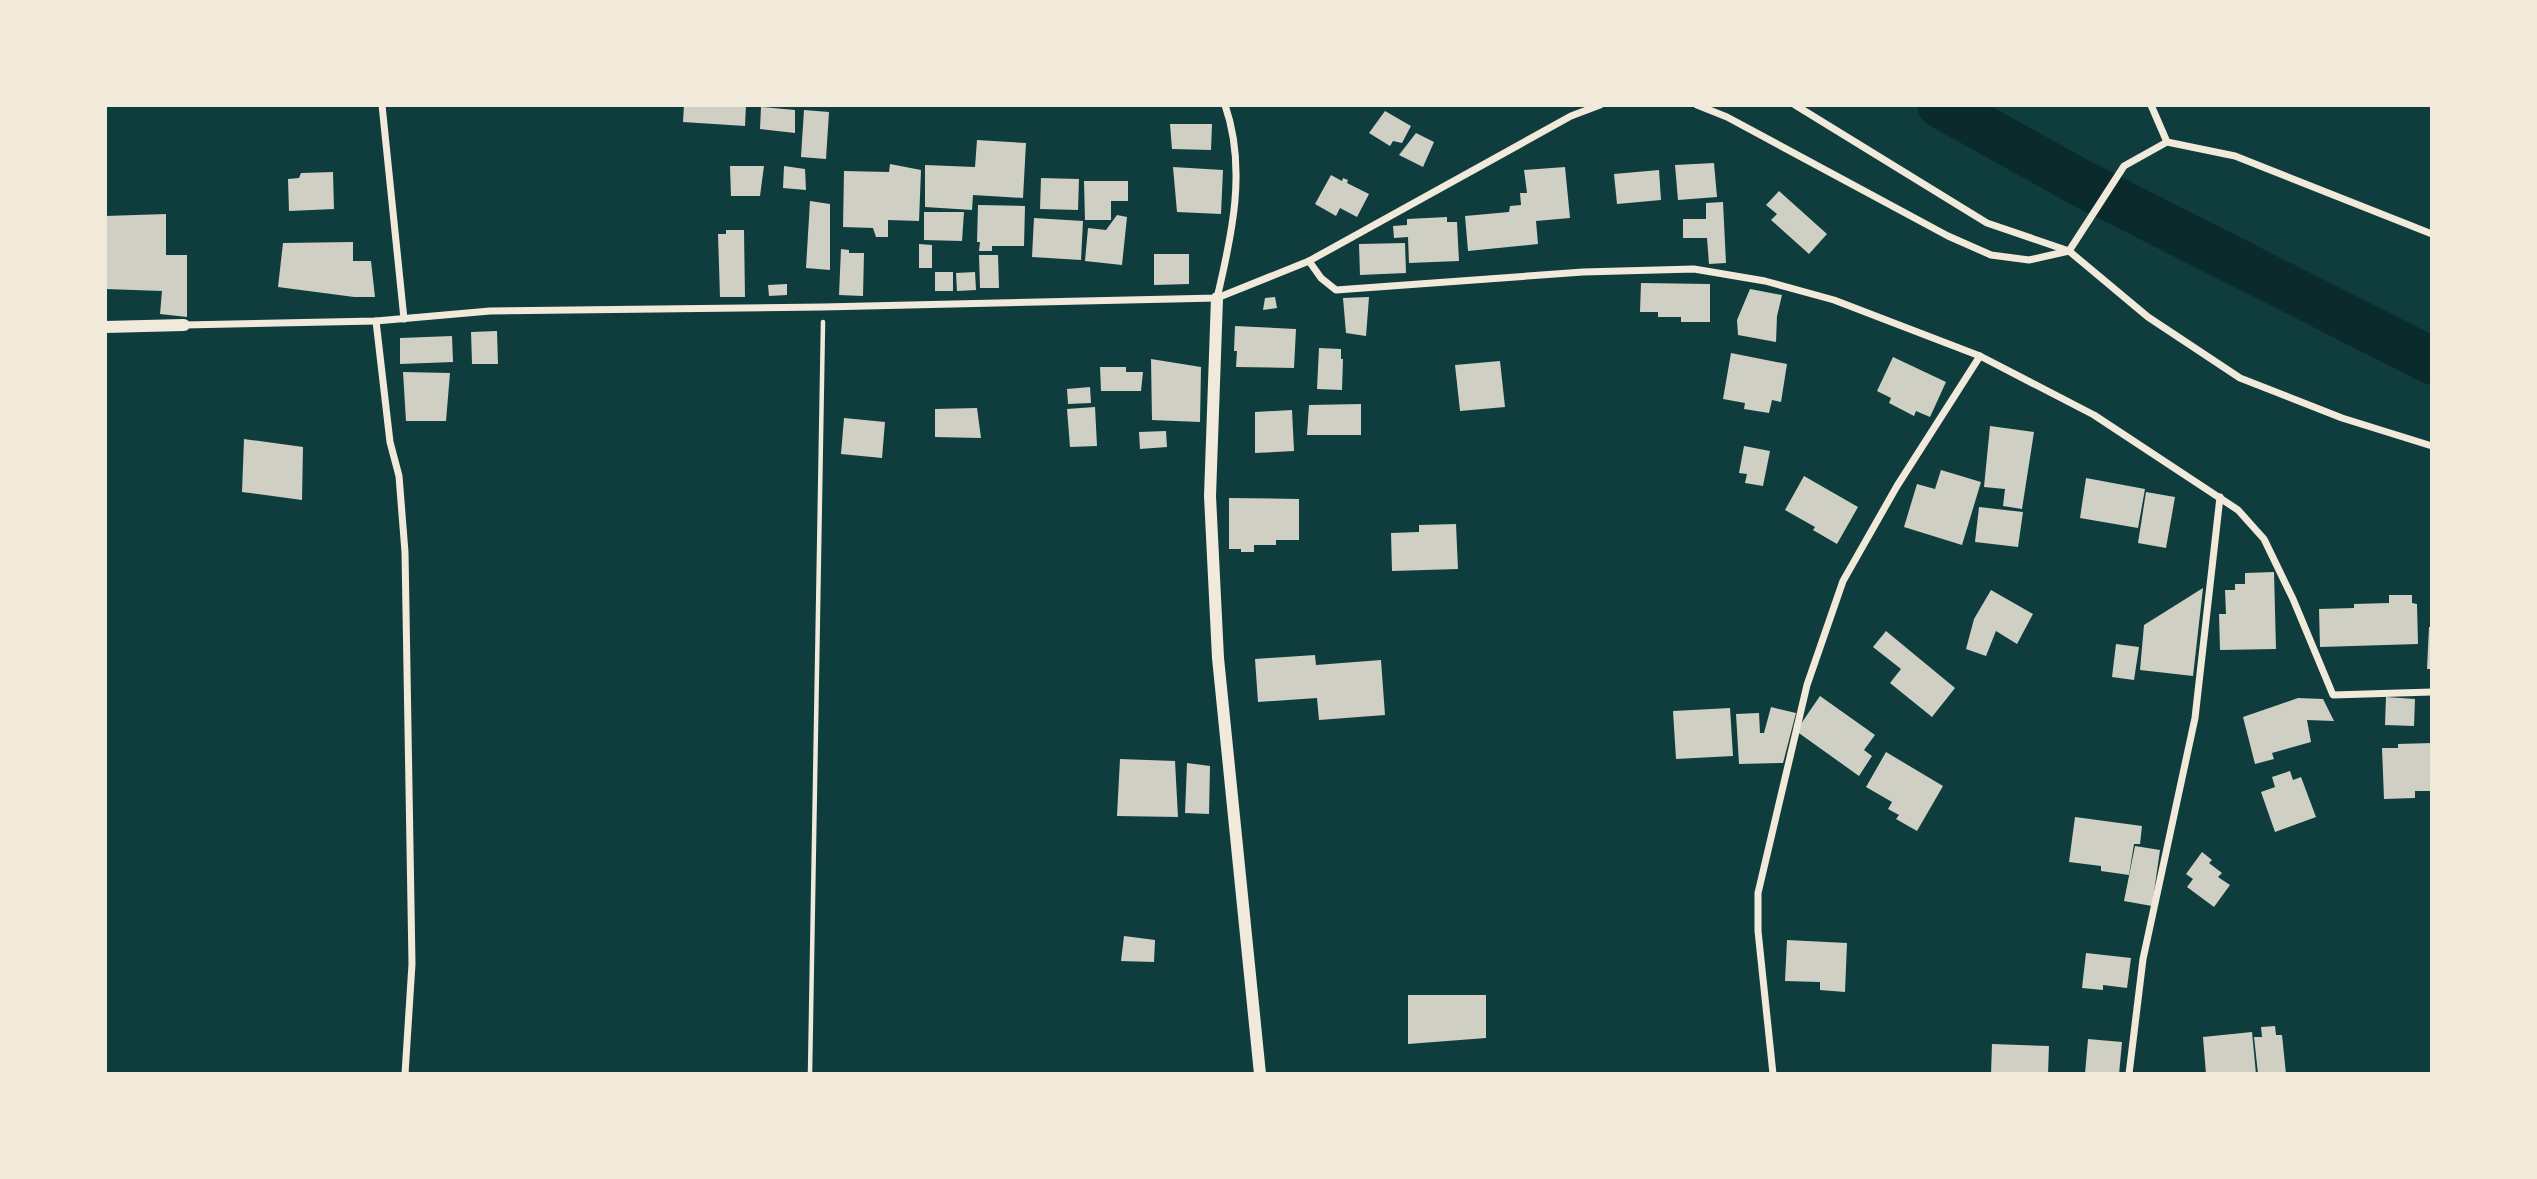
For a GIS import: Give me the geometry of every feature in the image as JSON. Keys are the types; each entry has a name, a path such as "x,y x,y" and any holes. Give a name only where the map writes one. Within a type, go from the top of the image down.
{"street":[{"path":"382,105 404,319"},
{"path":"1225,105 1237,161 1233,231 1217,298 1210,496 1218,658 1259,1074"},
{"path":"105,327 376,321 490,311 1217,298 1309,261 1571,117 1600,105"},
{"path":"1697,105 1727,117 1948,236 1991,255 2029,260 2069,251 2124,166 2166,142 2235,156 2432,234"},
{"path":"1795,105 1987,223 2069,251 2147,317 2241,378 2342,418 2432,446"},
{"path":"2151,105 2166,142"},
{"path":"1309,261 1321,278 1336,290 1583,272 1694,269 1765,281 1834,300 1980,356 2094,415 2238,510 2264,539 2293,599 2333,695 2432,692"},
{"path":"376,321 390,442 399,476 405,552 412,964 405,1074"},
{"path":"1773,1074 1758,931 1758,893 1807,685 1843,581 1897,486 1980,356"},
{"path":"2129,1074 2143,959 2196,718 2220,498"}],"path":[{"path":"810,1074 823,307"}],"building":[{"path":"684,105 746,105 745,126 683,122"},
{"path":"761,107 795,110 795,133 760,129"},
{"path":"804,110 829,112 826,159 801,157"},
{"path":"1385,111 1411,126 1402,143 1393,141 1390,146 1369,133"},
{"path":"1170,124 1212,124 1211,150 1172,149"},
{"path":"1416,133 1434,142 1423,167 1399,155"},
{"path":"977,140 1026,143 1023,198 973,195 972,210 925,207 925,165 975,167"},
{"path":"1714,163 1717,197 1678,200 1675,165"},
{"path":"890,164 921,170 919,221 888,220 888,237 876,237 873,228 843,227 844,171 889,172"},
{"path":"730,166 764,166 760,196 731,196"},
{"path":"784,166 805,169 806,190 783,188"},
{"path":"1173,167 1223,170 1221,214 1177,212"},
{"path":"1565,167 1570,218 1536,221 1538,244 1468,251 1465,216 1509,212 1510,206 1521,205 1520,193 1527,193 1524,170"},
{"path":"1659,170 1661,200 1617,204 1614,174"},
{"path":"333,172 334,209 289,211 288,179 299,178 301,173"},
{"path":"1331,175 1342,181 1343,178 1348,180 1347,183 1369,194 1357,217 1340,208 1336,216 1315,204"},
{"path":"1041,178 1079,179 1078,210 1040,209"},
{"path":"1084,181 1128,181 1128,201 1111,201 1111,220 1085,220"},
{"path":"1779,191 1827,234 1809,254 1771,220 1777,214 1766,205"},
{"path":"810,201 830,204 830,270 806,268"},
{"path":"1723,202 1726,263 1709,264 1707,238 1683,238 1683,219 1706,219 1706,203"},
{"path":"978,205 1025,206 1024,246 992,246 992,251 979,251"},
{"path":"924,212 964,212 962,241 924,240"},
{"path":"166,214 166,255 187,255 187,317 160,314 162,291 105,289 105,216"},
{"path":"1117,215 1127,217 1122,265 1085,261 1088,228 1106,230"},
{"path":"1447,217 1447,222 1457,222 1459,261 1409,263 1408,237 1394,238 1393,226 1407,225 1407,219"},
{"path":"1034,218 1083,221 1081,260 1032,257"},
{"path":"726,230 744,230 745,297 720,297 718,234 726,234"},
{"path":"353,242 353,261 371,261 375,297 354,297 278,287 283,243"},
{"path":"1405,243 1406,273 1360,275 1359,244"},
{"path":"919,244 932,245 932,268 919,268"},
{"path":"841,249 849,250 849,253 864,253 863,296 839,295"},
{"path":"1154,254 1189,254 1189,284 1154,285"},
{"path":"979,255 998,255 999,288 980,288"},
{"path":"935,272 953,272 953,291 935,291"},
{"path":"975,272 976,290 957,291 956,273"},
{"path":"1641,283 1710,284 1710,322 1681,322 1681,317 1658,317 1658,312 1640,312"},
{"path":"787,284 787,295 769,296 768,285"},
{"path":"1750,289 1782,295 1777,316 1776,342 1738,335 1737,320"},
{"path":"1275,297 1277,308 1263,310 1265,298"},
{"path":"1369,297 1366,336 1346,333 1343,298"},
{"path":"1235,326 1296,329 1294,368 1236,367"},
{"path":"497,331 498,364 472,364 471,332"},
{"path":"452,336 453,362 400,364 400,338"},
{"path":"1319,348 1341,349 1342,390 1317,389"},
{"path":"1731,353 1787,364 1781,402 1772,400 1769,413 1744,409 1745,403 1723,399"},
{"path":"1893,357 1946,382 1930,417 1916,411 1914,416 1889,403 1891,398 1877,391"},
{"path":"1151,359 1201,367 1200,422 1152,420"},
{"path":"1500,361 1505,407 1460,411 1455,365"},
{"path":"1100,367 1126,367 1126,372 1143,372 1141,391 1101,391"},
{"path":"403,372 450,373 446,421 406,421"},
{"path":"1090,387 1091,403 1068,404 1067,389"},
{"path":"1361,404 1361,435 1307,435 1309,405"},
{"path":"1095,407 1097,446 1070,447 1067,409"},
{"path":"977,408 981,438 935,437 935,409"},
{"path":"1292,410 1294,451 1255,453 1255,412"},
{"path":"844,418 885,422 882,458 841,454"},
{"path":"1990,426 2034,432 2022,509 2003,506 2005,489 1984,487"},
{"path":"1166,431 1167,447 1140,449 1139,432"},
{"path":"244,439 303,447 302,500 242,492"},
{"path":"1744,446 1770,451 1763,486 1745,483 1747,474 1739,473"},
{"path":"1941,470 1981,482 1962,545 1904,527 1917,484 1935,489"},
{"path":"1804,476 1858,507 1837,544 1813,530 1815,527 1785,510"},
{"path":"2086,478 2145,489 2138,528 2080,518"},
{"path":"2146,492 2175,497 2166,548 2138,543"},
{"path":"1229,498 1299,499 1299,540 1276,540 1276,545 1254,545 1254,552 1229,549"},
{"path":"1979,507 2023,512 2018,547 1975,542"},
{"path":"1456,524 1458,569 1392,571 1391,533 1419,532 1419,525"},
{"path":"2274,572 2276,649 2220,650 2219,614 2226,614 2225,590 2235,590 2235,584 2245,584 2245,573"},
{"path":"2203,588 2193,676 2140,670 2144,625"},
{"path":"1991,590 2033,614 2017,644 1996,631 1986,656 1966,649 1974,619"},
{"path":"2389,595 2412,595 2412,603 2417,604 2418,644 2320,647 2319,609 2389,603"},
{"path":"2429,627 2432,627 2432,669 2427,669"},
{"path":"1886,631 1955,688 1932,717 1890,683 1901,669 1873,647"},
{"path":"2116,644 2139,647 2134,680 2112,677"},
{"path":"1315,655 1316,665 1381,660 1385,715 1319,720 1317,698 1258,702 1255,659"},
{"path":"1820,696 1875,735 1864,750 1872,756 1859,776 1796,731"},
{"path":"2386,697 2415,699 2414,726 2385,725"},
{"path":"2298,698 2323,699 2334,721 2307,720 2311,742 2272,753 2274,759 2255,764 2243,717"},
{"path":"1771,707 1796,713 1783,763 1739,764 1736,714 1759,713 1760,733 1764,733"},
{"path":"1730,708 1733,756 1676,759 1673,711"},
{"path":"2432,743 2432,791 2415,791 2415,798 2384,799 2382,748 2398,748 2398,744"},
{"path":"1886,752 1943,786 1917,831 1896,819 1899,815 1888,809 1892,802 1866,787"},
{"path":"1120,759 1175,761 1178,817 1117,816"},
{"path":"1187,763 1210,766 1209,814 1185,813"},
{"path":"2290,771 2293,780 2301,777 2316,817 2275,832 2261,792 2275,787 2272,777"},
{"path":"2075,817 2142,826 2140,844 2134,844 2129,875 2101,871 2101,866 2069,862"},
{"path":"2135,846 2160,850 2152,906 2124,901"},
{"path":"2202,852 2212,860 2209,863 2222,873 2218,877 2230,885 2214,907 2187,887 2193,879 2186,874"},
{"path":"1124,936 1155,940 1154,962 1121,961"},
{"path":"1787,940 1847,943 1845,992 1820,990 1820,982 1785,981"},
{"path":"2086,953 2131,958 2127,988 2103,985 2103,990 2082,988"},
{"path":"1408,995 1486,995 1486,1038 1408,1044"},
{"path":"2275,1026 2276,1035 2282,1035 2286,1074 2258,1074 2254,1037 2262,1037 2261,1027"},
{"path":"2252,1032 2256,1074 2206,1074 2203,1037"},
{"path":"2088,1039 2122,1042 2119,1074 2085,1074"},
{"path":"1992,1044 2049,1046 2048,1074 1991,1074"}],"waterway":[{"path":"1941,105 2079,182 2432,361"}]}
